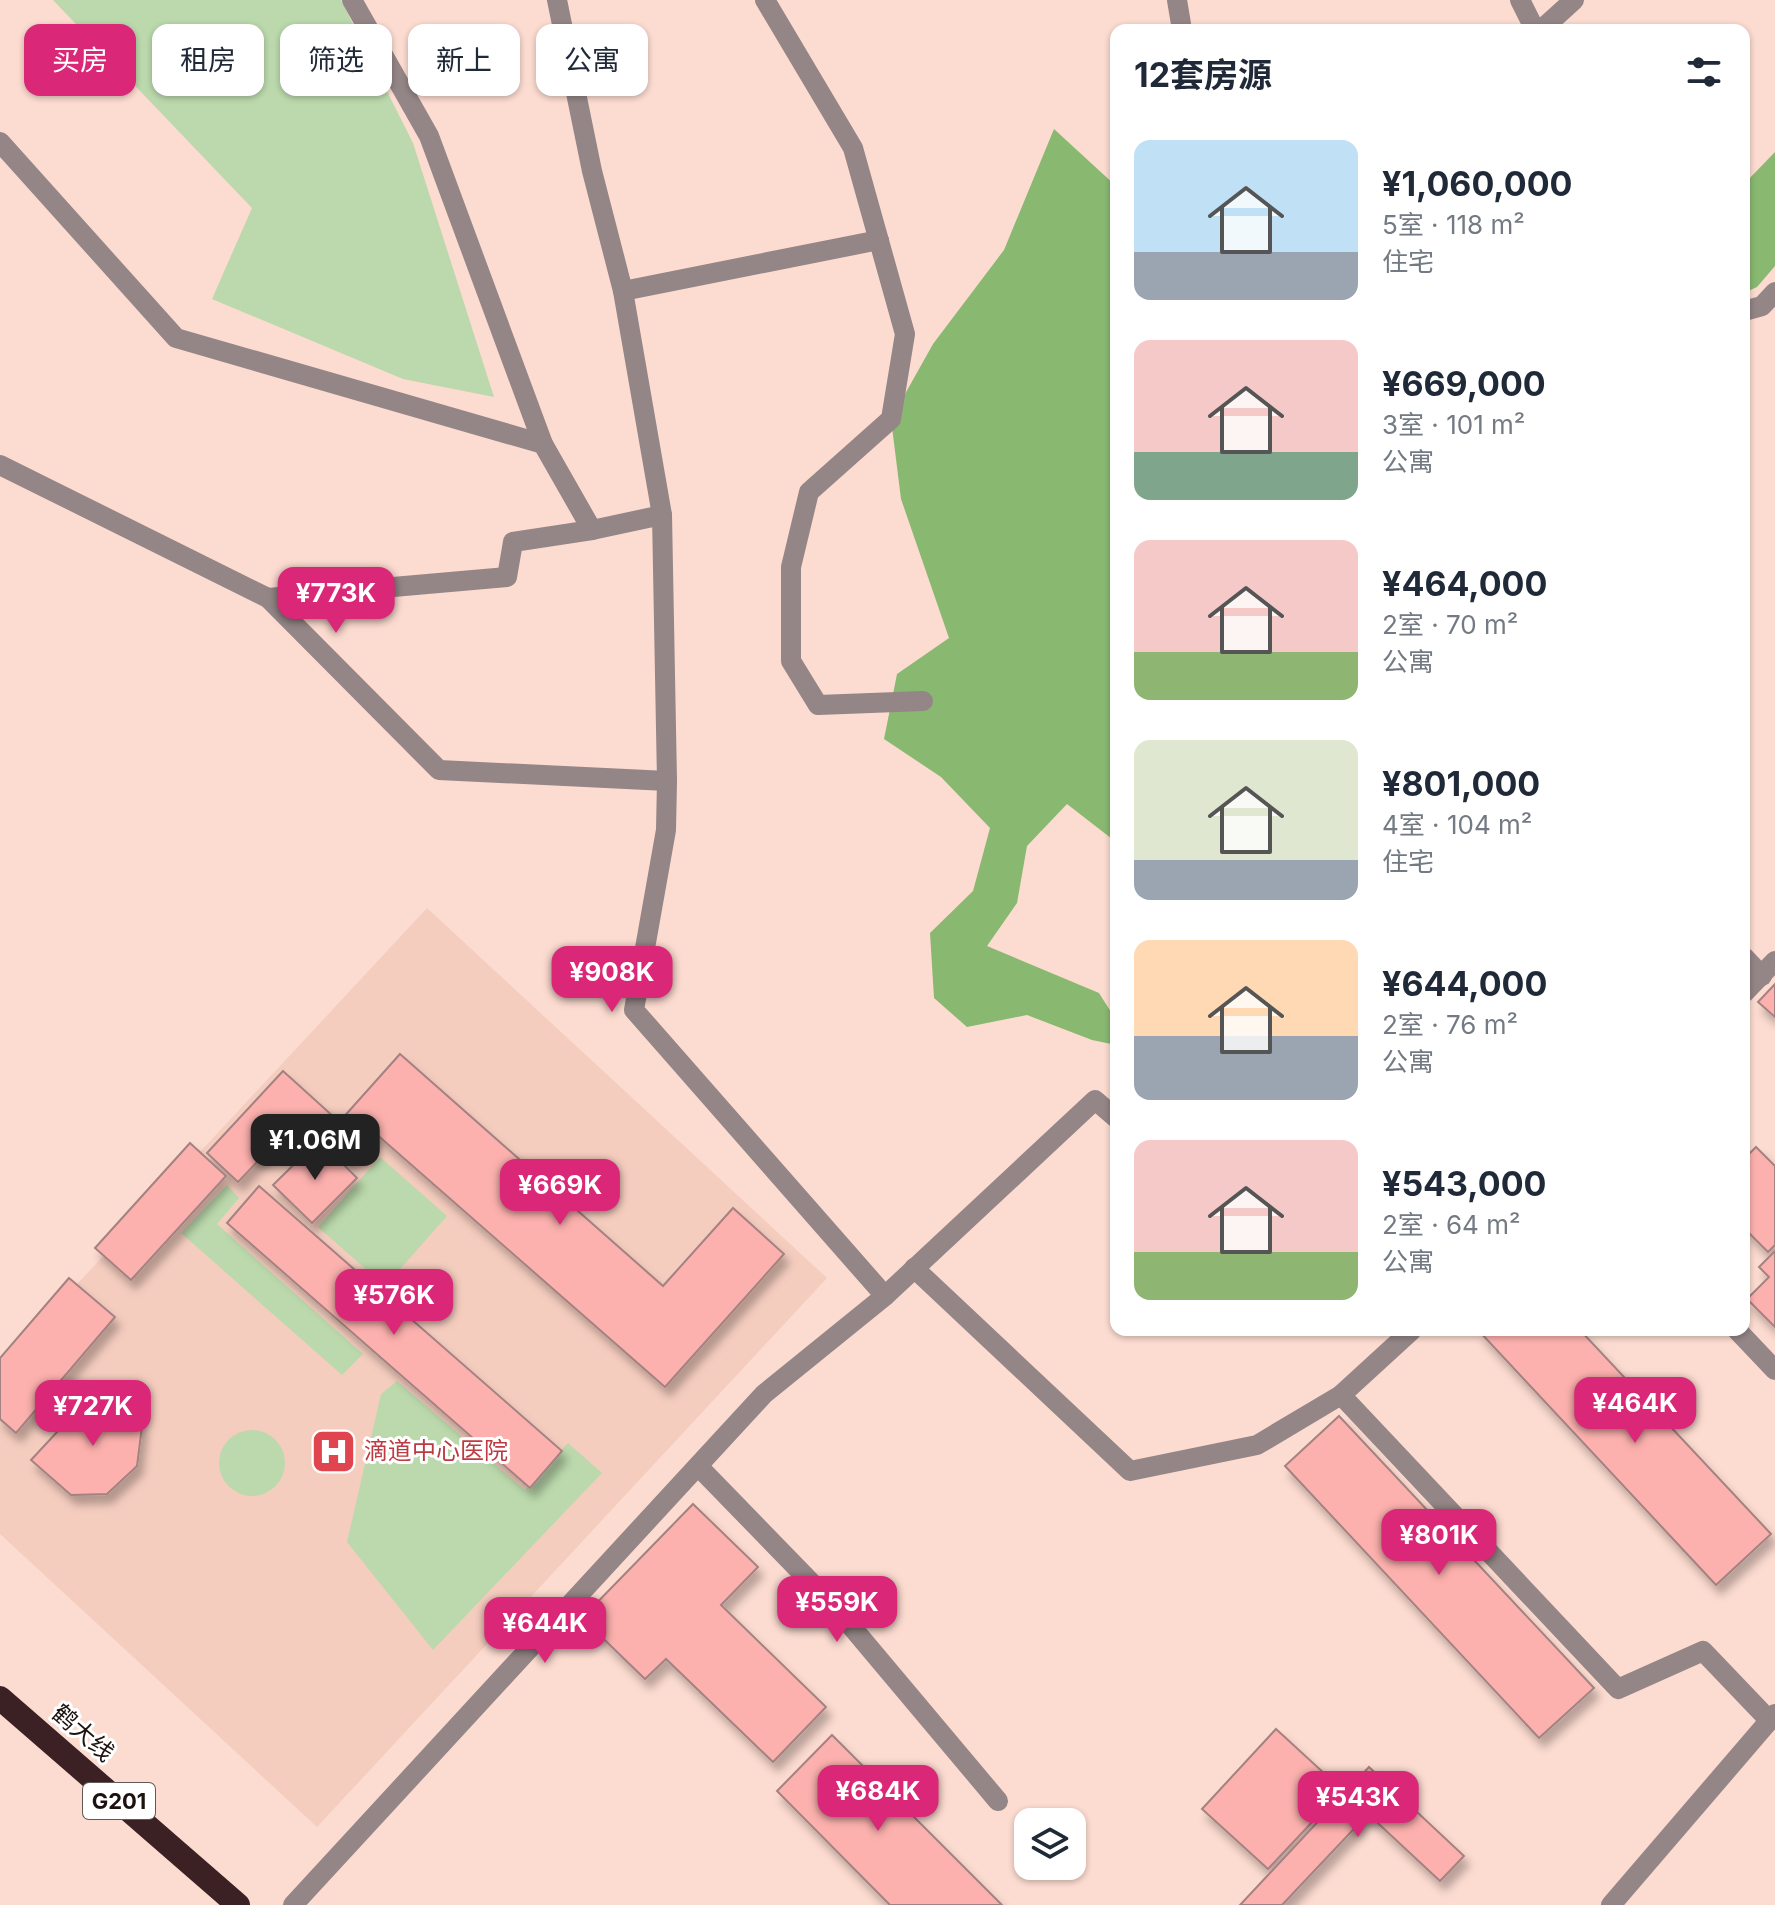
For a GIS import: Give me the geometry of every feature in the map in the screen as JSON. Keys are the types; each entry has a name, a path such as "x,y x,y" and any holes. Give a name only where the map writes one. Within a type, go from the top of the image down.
{"highway":[{"name":"鹤大线","path":"0,1698 238,1905"}],"street":[{"path":"352,0 429,136 543,444 592,530"},
{"path":"557,0 592,171 623,291 662,515 666,830 634,1010 885,1296"},
{"path":"765,0 853,148 905,334 891,419 809,492 791,567 791,661 818,705 923,701"},
{"path":"1177,0 1181,24"},
{"path":"1520,0 1532,24"},
{"path":"1548,24 1574,0"},
{"path":"0,142 176,338 543,444"},
{"path":"623,291 879,240"},
{"path":"1750,309 1762,306 1775,292"},
{"path":"0,465 268,598 439,770 667,781"},
{"path":"268,598 507,577 513,542 662,515"},
{"path":"1750,987 1768,968"},
{"path":"293,1905 764,1394 885,1296 1095,1100 1110,1113"},
{"path":"914,1268 1130,1471 1257,1445 1341,1395 1402,1336"},
{"path":"1743,1336 1775,1370"},
{"path":"1341,1395 1618,1689 1703,1651 1772,1718 1611,1905"},
{"path":"698,1466 835,1607 998,1801"}],"shaded area":[{"name":"滴道中心医院","path":"427,908 827,1278 317,1827 0,1534 0,1367"}],"green space":[{"path":"53,0 341,0 353,24 280,24 280,96 389,96 413,143 494,397 403,379 212,299 252,208 136,87 136,24 76,24"},
{"path":"1054,129 1110,180 1110,837 1067,804 1027,846 1017,903 987,946 1099,993 1110,1010 1110,1044 1027,1015 967,1027 934,998 930,933 973,891 990,828 941,777 884,739 897,674 949,638 901,499 891,419 933,344 1004,250"},
{"path":"1775,152 1775,266 1757,287 1750,290 1750,178"},
{"path":"380,1157 447,1216 385,1286 318,1227"},
{"path":"227,1185 239,1198 217,1224 363,1354 342,1375 181,1233"},
{"path":"397,1381 525,1490 568,1443 602,1473 433,1650 347,1542 381,1394"},
{"path":"252,1430 265,1433 275,1440 282,1450 285,1463 282,1476 275,1486 265,1493 252,1496 239,1493 229,1486 222,1476 219,1463 222,1450 229,1440 239,1433"}],"building":[{"path":"1775,984 1775,1017 1758,1002"},
{"path":"400,1054 663,1286 733,1208 784,1254 665,1387 375,1133 350,1161 324,1139"},
{"path":"283,1071 335,1118 297,1159 277,1141 238,1182 207,1153"},
{"path":"319,1140 357,1178 312,1223 273,1185"},
{"path":"190,1143 226,1176 131,1280 95,1248"},
{"path":"1756,1147 1775,1166 1775,1245 1768,1252 1750,1234 1750,1153"},
{"path":"259,1186 562,1451 530,1488 227,1223"},
{"path":"1775,1251 1775,1327 1750,1302 1750,1296 1769,1277 1759,1267"},
{"path":"69,1278 115,1317 16,1433 0,1419 0,1358"},
{"path":"1484,1336 1586,1336 1771,1534 1716,1585"},
{"path":"99,1387 142,1426 137,1466 107,1494 71,1495 31,1460"},
{"path":"1339,1416 1594,1688 1539,1738 1285,1466"},
{"path":"693,1504 758,1567 721,1605 826,1707 773,1762 666,1659 645,1679 582,1618"},
{"path":"1276,1729 1325,1774 1299,1803 1315,1819 1268,1869 1202,1809"},
{"path":"832,1735 1002,1905 890,1905 777,1791"},
{"path":"1369,1767 1464,1856 1440,1881 1368,1814 1282,1905 1240,1905"}],"place":[{"name":"滴道中心医院","path":"333,1451"}]}
